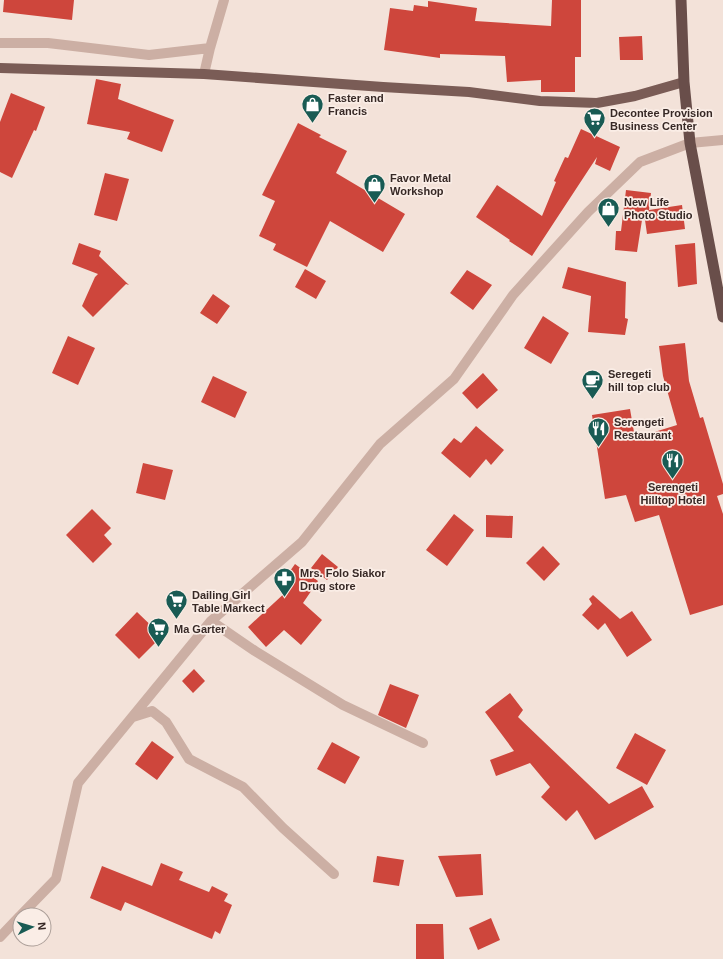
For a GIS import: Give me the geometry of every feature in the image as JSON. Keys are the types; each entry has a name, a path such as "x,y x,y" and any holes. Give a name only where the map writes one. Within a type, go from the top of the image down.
{"highway":[{"path":"681,0 684,82 690,143 723,317"}],"main road":[{"path":"0,70 204,74 469,92 540,101 597,103 635,96 684,82"}],"street":[{"path":"204,74 224,0"},
{"path":"0,43 48,43 149,55 210,48"},
{"path":"30,907 56,879 78,782 211,621 302,542 380,444 454,379 513,295 588,212 640,162 690,143 723,140"},
{"path":"211,621 255,651 343,705 423,743"},
{"path":"133,717 152,711 166,722 189,759 243,786 283,828 334,874"},
{"path":"0,937 12,925"}],"building":[{"path":"4,0 74,0 72,20 3,12"},
{"path":"552,0 581,0 581,57 575,57 575,92 541,92 541,80 507,82 505,56 440,54 440,58 384,50 390,8 413,11 414,5 428,7 428,1 477,8 475,21 551,26"},
{"path":"642,36 643,60 620,60 619,37"},
{"path":"96,79 121,84 118,99 174,120 162,152 127,139 130,132 87,124"},
{"path":"11,93 45,107 36,131 34,130 12,178 0,172 0,122"},
{"path":"298,123 321,135 319,137 347,151 336,173 405,214 383,252 330,221 307,267 273,250 276,244 259,236 275,201 262,195"},
{"path":"581,129 620,147 610,171 595,164 597,157 532,256 476,217 497,185 542,216 556,182 554,181 565,157 568,158"},
{"path":"105,173 129,179 117,221 94,215"},
{"path":"626,190 651,193 649,210 682,205 685,229 647,234 645,220 642,220 637,252 615,250 616,231 621,231"},
{"path":"79,243 101,251 99,256 129,285 126,284 93,317 82,306 95,277 98,274 72,264"},
{"path":"695,243 697,284 678,287 675,245"},
{"path":"568,267 626,282 625,318 628,319 625,335 588,332 591,296 562,288"},
{"path":"305,269 326,281 316,299 295,287"},
{"path":"467,270 492,285 473,310 450,293"},
{"path":"213,294 230,306 217,324 200,313"},
{"path":"543,316 569,333 551,364 524,348"},
{"path":"68,336 95,348 78,385 52,373"},
{"path":"685,343 689,381 700,418 703,417 723,484 723,494 717,496 723,514 723,605 690,615 659,515 635,522 626,495 605,499 592,415 630,409 635,438 677,425 663,376 659,346"},
{"path":"483,373 498,390 477,409 462,393"},
{"path":"213,376 247,392 235,418 201,402"},
{"path":"476,426 504,450 491,465 486,459 470,478 441,453 454,438 461,443"},
{"path":"143,463 173,470 165,500 136,493"},
{"path":"92,509 111,528 104,535 112,544 93,563 66,535"},
{"path":"454,514 474,530 447,566 426,550"},
{"path":"486,515 513,516 512,538 486,537"},
{"path":"543,546 560,564 544,581 526,563"},
{"path":"322,554 338,567 327,580 311,568"},
{"path":"295,564 318,581 303,603 322,620 301,645 284,630 266,647 248,627 288,590 280,585"},
{"path":"593,595 620,619 632,611 652,640 627,657 605,623 598,630 582,615 592,604 589,599"},
{"path":"137,612 162,636 139,659 115,635"},
{"path":"194,669 205,681 193,693 182,681"},
{"path":"390,684 419,695 406,728 378,715"},
{"path":"510,693 523,710 518,717 609,804 642,786 654,807 595,840 577,810 566,821 541,797 550,787 530,763 496,776 490,760 514,751 485,712"},
{"path":"635,733 666,750 647,785 616,768"},
{"path":"152,741 174,757 157,780 135,764"},
{"path":"332,742 360,757 345,784 317,769"},
{"path":"481,854 483,895 456,897 438,856"},
{"path":"377,856 404,860 399,886 373,882"},
{"path":"161,863 183,872 179,880 209,892 212,886 228,894 224,901 232,905 220,934 215,931 212,939 125,902 121,911 90,898 102,866 152,886"},
{"path":"491,918 500,940 478,950 469,928"},
{"path":"416,924 443,924 444,959 416,959"}],"place":[{"name":"Faster and Francis","path":"312,124"},
{"name":"Decontee Provision Business Center","path":"595,138"},
{"name":"Favor Metal Workshop","path":"375,204"},
{"name":"New Life Photo Studio","path":"608,228"},
{"name":"Seregeti hill top club","path":"593,400"},
{"name":"Serengeti Restaurant","path":"599,448"},
{"name":"Serengeti Hilltop Hotel","path":"673,480"},
{"name":"Mrs. Folo Siakor Drug store","path":"284,598"},
{"name":"Dailing Girl Table Markect","path":"177,620"},
{"name":"Ma Garter","path":"159,648"}]}
